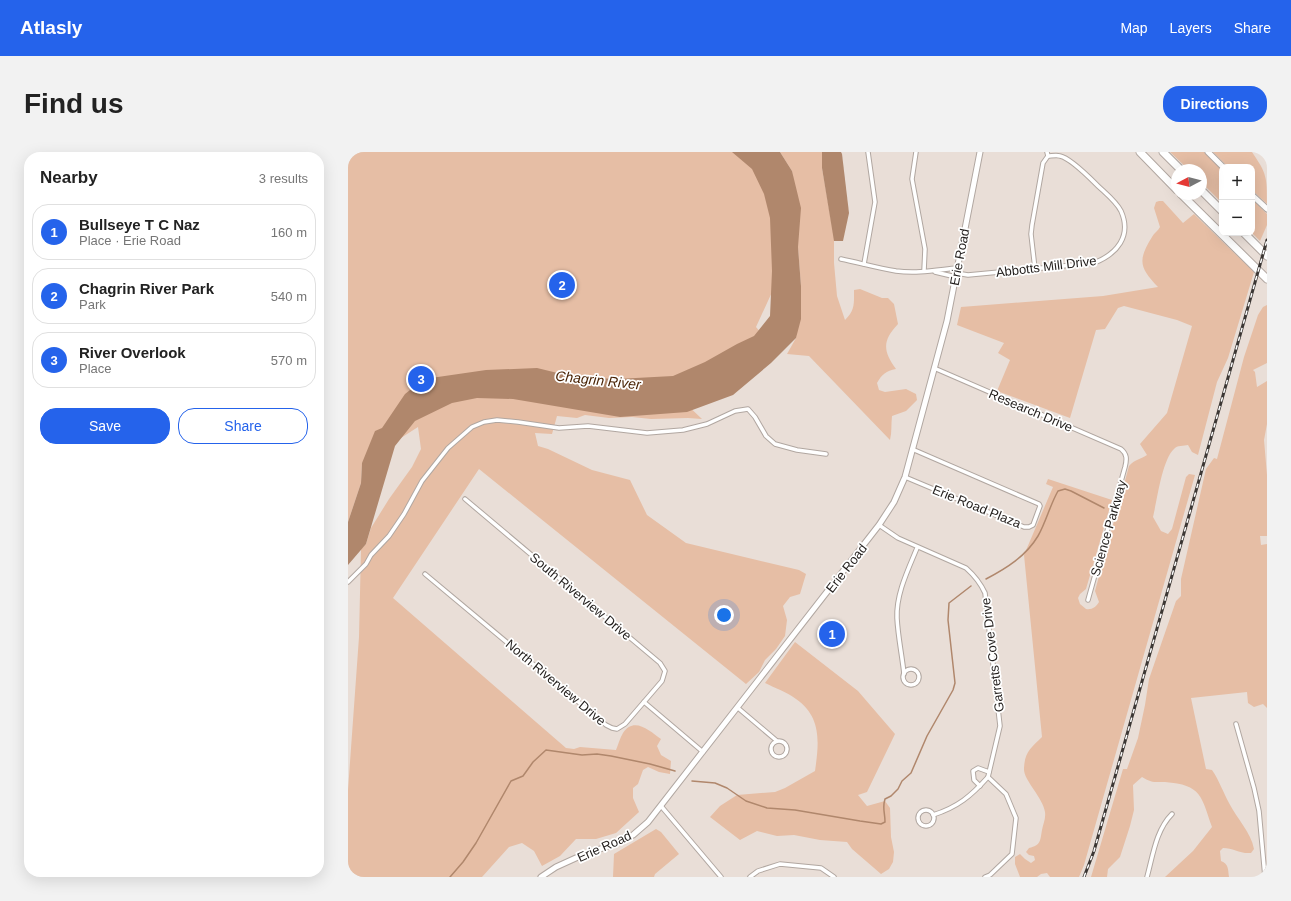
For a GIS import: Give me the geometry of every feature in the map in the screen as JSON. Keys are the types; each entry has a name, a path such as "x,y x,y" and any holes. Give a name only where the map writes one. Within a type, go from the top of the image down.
{"highway":[{"path":"1140,152 1171,184"},
{"path":"1163,152 1175,164"},
{"path":"1207,196 1219,208"},
{"path":"1187,200 1267,279"},
{"path":"1247,236 1267,256"}],"street":[{"path":"864,264 875,202 868,152"},
{"path":"916,152 912,179 925,249 924,272"},
{"name":"Erie Road","path":"541,877 578,857 614,844 633,835 648,822 879,525 894,502 905,477 933,368 947,321 980,152"},
{"path":"1208,152 1220,164"},
{"path":"1035,269 1031,234 1043,163 1047,154"},
{"name":"Abbotts Mill Drive","path":"956,273 968,275 1094,262 1103,259 1120,245 1124,235 1124,222 1120,210 1082,170 1061,154 1047,154"},
{"path":"1255,198 1267,209"},
{"path":"842,259 896,271 956,273"},
{"path":"935,272 956,273"},
{"name":"Research Drive","path":"933,368 1121,449 1126,455"},
{"path":"348,582 366,564 371,555 389,536 404,514 422,481 448,448 472,427 484,422 497,420 559,428 588,426 648,433 683,430 707,424 735,411 748,409 755,417 766,436 775,444 797,450 826,454"},
{"name":"Erie Road Plaza","path":"905,477 1024,526 1029,527 1033,524 1040,506 912,449"},
{"name":"Science Parkway","path":"1088,600 1125,467 1126,455"},
{"name":"South Riverview Drive","path":"465,499 660,663 665,671 664,676 644,702"},
{"name":"Garretts Cove Drive","path":"879,525 898,538 917,548 966,568 975,575 980,582 985,594 1000,726 988,777"},
{"path":"904,674 908,670 913,670 917,673 918,680 914,684 907,684 904,680 897,618 904,579 917,548"},
{"name":"North Riverview Drive","path":"425,574 606,725 612,728 622,727 644,702"},
{"path":"644,702 703,752"},
{"path":"738,708 777,741 784,743 787,748 784,755 780,757 775,755 771,749 773,744 777,741"},
{"path":"1236,724 1259,811 1265,877"},
{"path":"980,786 974,780 973,771 978,768 989,772"},
{"path":"934,815 966,800 988,777 1006,794 1016,818 1012,854 991,876 985,877"},
{"path":"661,806 721,877"},
{"path":"923,810 928,810 934,815 933,821 930,825 921,825 918,821 919,813 923,810"},
{"path":"1147,877 1160,831 1165,821 1172,814"},
{"path":"750,877 758,871 780,864 821,868 834,877"}],"shaded area":[{"path":"348,152 770,152 784,266 756,327 772,346 683,401 702,419 651,419 632,417 609,418 585,415 577,418 557,416 552,434 535,433 538,446 548,449 592,470 630,480 647,515 686,543 799,570 806,574 800,594 790,597 783,606 787,620 785,636 776,649 765,660 759,672 746,684 479,469 393,598 566,748 574,749 580,747 616,750 623,733 627,728 637,725 647,729 661,739 657,746 661,755 671,761 670,774 659,772 648,767 643,770 638,784 633,788 633,798 639,812 616,833 596,839 576,839 560,856 542,866 534,851 522,843 509,847 482,877 348,877 348,790 359,637 361,549 366,544 371,528 389,499 412,467 421,449 418,427 362,463 361,483 348,522"},
{"path":"780,152 822,152 822,168 834,237 834,263 837,296 845,320 851,313 854,290 860,289 882,298 888,298 894,304 898,324 889,336 886,346 889,357 896,369 885,373 877,383 879,390 885,392 906,389 916,394 917,400 906,411 892,416 890,440 809,356 787,354 796,338 801,286 792,171"},
{"path":"1170,152 1204,152 1219,167 1219,200 1207,188 1207,164 1183,164"},
{"path":"1213,152 1252,152 1261,166 1265,176 1267,204 1255,193 1255,164 1225,164"},
{"path":"1163,201 1183,223 1194,214 1254,272 1228,358 1217,382 1198,455 1192,452 1188,445 1177,447 1170,454 1163,471 1153,517 1161,531 1168,534 1172,529 1186,477 1189,474 1195,475 1084,865 1079,877 1050,877 1047,873 1041,874 1037,877 1020,877 1015,864 1015,857 1020,854 1031,863 1035,860 1034,856 1029,855 1026,852 1029,848 1038,844 1045,817 1041,800 1027,778 1024,768 1027,754 1042,737 1024,555 1053,487 1046,484 1048,479 1112,500 1086,589 1078,598 1080,604 1086,609 1092,609 1099,602 1095,591 1129,466 1133,462 1147,455 1140,444 1167,413 1192,326 1177,320 1124,306 1118,308 1105,329 1096,330 1070,418 997,391 1010,360 998,353 1004,343 957,325 961,307 1103,296 1158,287 1147,275 1144,269 1143,258 1147,245 1160,227 1154,208 1156,202"},
{"path":"1255,202 1267,214 1267,225 1260,241 1255,236"},
{"path":"1267,305 1267,363 1253,370 1255,372 1257,387 1267,381 1267,424 1264,440 1267,475 1267,536 1260,536 1261,545 1267,544 1267,708 1263,704 1254,707 1248,703 1247,692 1191,698 1206,769 1212,770 1232,809 1250,837 1254,849 1251,853 1243,853 1223,848 1220,851 1221,861 1227,866 1229,877 1165,877 1193,851 1212,827 1202,800 1193,789 1177,784 1151,781 1142,777 1133,785 1134,810 1120,857 1108,869 1107,877 1091,877 1123,769 1127,769 1138,738 1149,679 1176,601 1181,596 1181,579 1206,469 1214,458 1217,459 1244,357 1258,315 1263,307"},
{"path":"795,642 858,691 895,734 867,792 858,795 867,806 885,801 890,808 891,837 894,852 893,862 889,869 881,874 852,849 847,842 820,840 794,835 777,836 757,831 740,840 710,817 720,806 737,795 775,792 815,771 818,741 817,731 810,714 804,706 785,692 765,683"},
{"path":"656,829 661,832 679,854 655,874 654,877 613,877 614,854"}],"water":[{"name":"Chagrin River","path":"732,152 780,152 792,171 801,208 798,247 801,286 801,319 796,338 771,363 733,395 687,412 620,417 513,399 477,398 452,403 415,421 395,446 366,544 348,565 348,522 361,483 362,463 375,431 382,428 405,394 424,379 486,370 537,368 574,377 617,379 673,376 705,362 754,336 770,316 772,271 770,218 764,194 752,169"},
{"path":"822,152 841,152 842,154 849,213 843,241 834,241 822,168"}],"waterway":[{"path":"986,579 1015,561 1028,550 1041,531 1058,491 1065,489 1071,491 1104,508"},
{"path":"692,781 715,783 727,788 746,801 767,808 795,810 881,824 885,822 885,799 891,796 898,789 902,781 911,773 927,736 953,690 955,683 948,620 949,603 971,586"},
{"path":"450,877 463,862 476,843 511,781 523,776 533,762 546,750 582,755 597,754 611,756 675,771"}],"railway":[{"path":"1084,877 1094,851 1267,240"}],"place":[{"name":"Chagrin River Park","path":"562,285"},
{"name":"River Overlook","path":"421,379"},
{"name":"Bullseye T C Naz","path":"832,634"}]}
